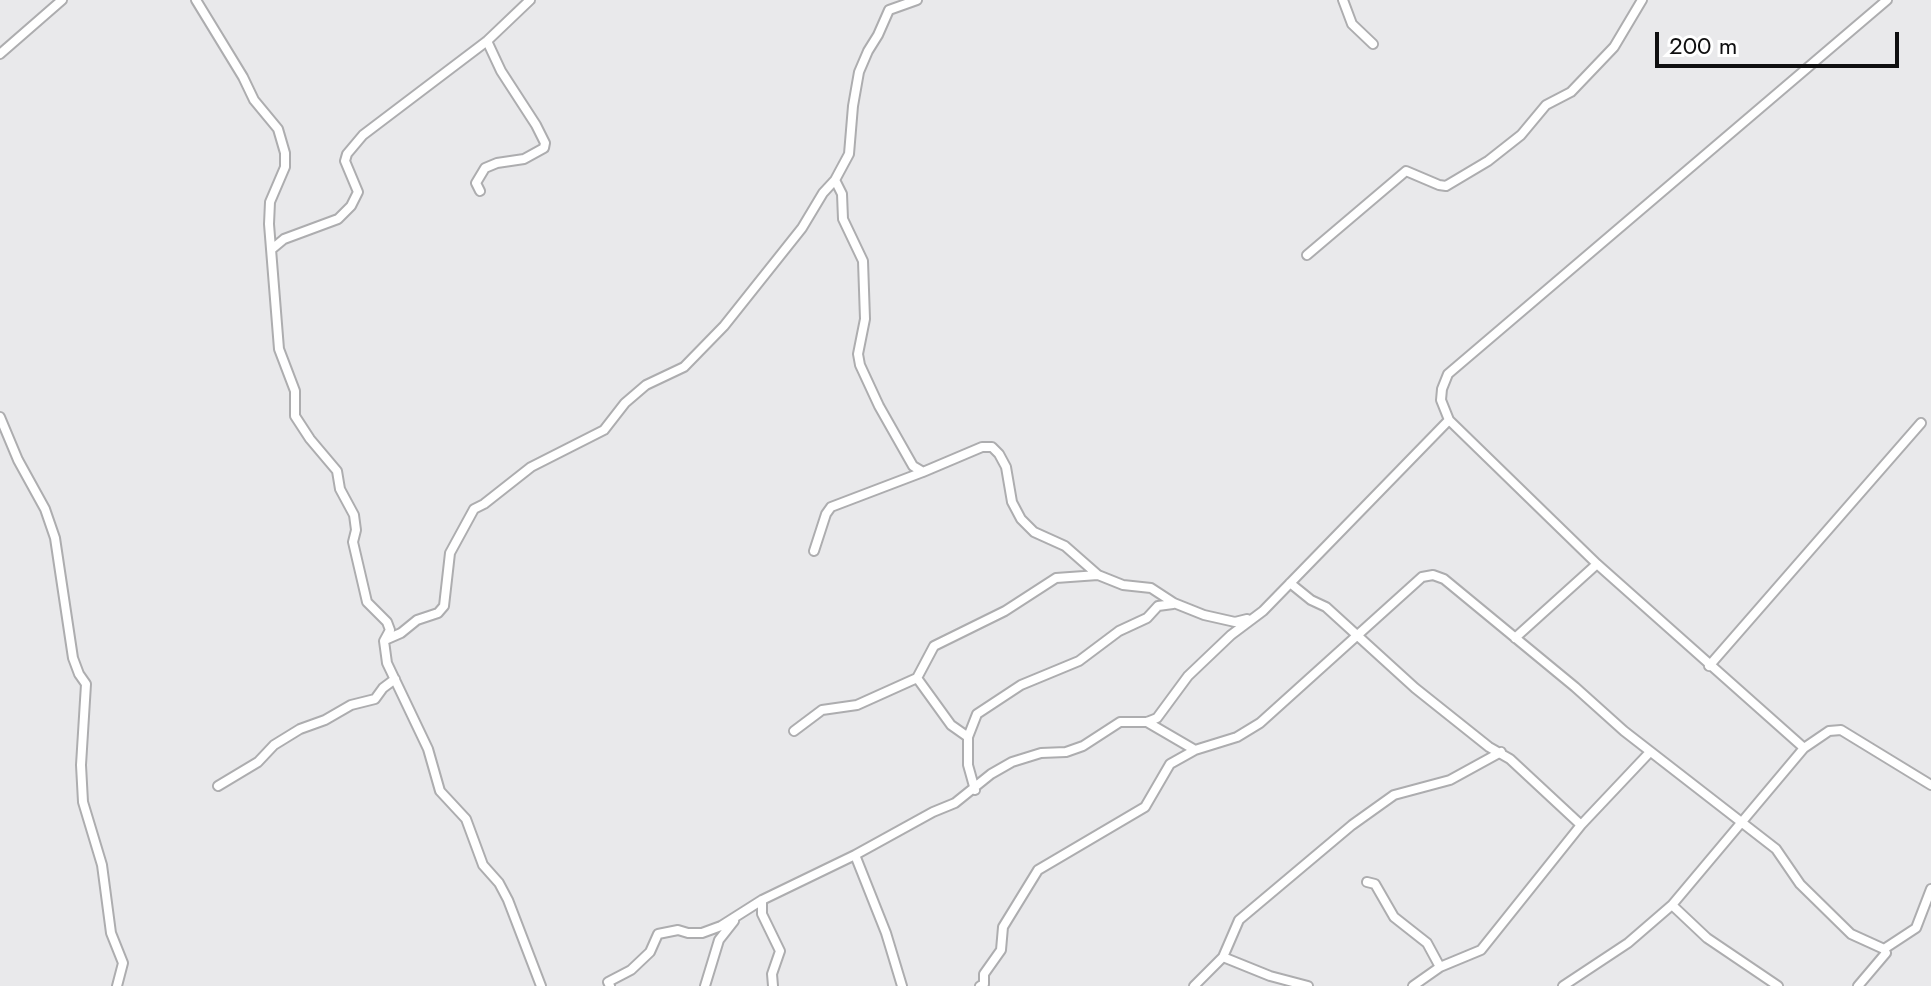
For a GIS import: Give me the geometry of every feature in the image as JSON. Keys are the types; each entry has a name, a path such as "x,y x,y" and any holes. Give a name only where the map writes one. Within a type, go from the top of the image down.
{"street":[{"path":"0,54 62,0"},
{"path":"196,0 254,100 278,129 285,153 285,167 270,202 269,224 279,349 295,391 295,416 337,471 340,489 354,515 356,530 353,542 367,602 387,622 390,630 384,641 387,663 428,749 440,791 466,819 483,865 499,883 508,900 541,986"},
{"path":"272,249 284,239 338,219 351,206 358,192 345,161 363,135 487,41 530,0"},
{"path":"384,641 417,620 438,613 444,606 450,553 474,509 531,467 604,430 625,403 646,385 684,367 724,326 770,271 835,180 849,154 859,72 889,10 917,0"},
{"path":"1343,0 1352,24 1373,44"},
{"path":"1307,255 1406,171 1446,186 1488,161 1521,135 1546,105 1571,92 1614,47 1642,0"},
{"path":"1804,748 1597,564 1449,420 1441,400 1444,381 1468,354 1887,0"},
{"path":"480,191 476,183 485,168 524,159 544,148 545,143 501,71 487,41"},
{"path":"835,180 842,194 843,219 863,261 865,319 858,354 860,365 902,449 913,466 923,472"},
{"path":"0,417 55,538 73,658 86,684 81,765 83,802 102,865 111,933 123,963 117,986"},
{"path":"598,986 609,984 631,970 650,952 658,934 678,930 702,933 737,917 762,900 855,855 975,790 991,774 1012,762 1041,753 1066,752 1083,746 1120,722 1147,722 1157,718 1188,676 1231,635 1263,611 1449,420"},
{"path":"1709,666 1921,423"},
{"path":"814,551 831,507 982,447 992,447 1006,467 1012,502 1021,519 1034,532 1065,546 1098,575 1123,585 1151,588 1174,603 1204,615 1235,622 1253,618"},
{"path":"1515,638 1597,564"},
{"path":"794,731 822,710 857,705 917,678 934,646 1005,611 1056,578 1098,575"},
{"path":"980,986 984,984 984,974 1001,950 1003,927 1038,870 1145,807 1170,764 1195,750 1237,737 1260,723 1422,577 1433,575 1444,579 1650,752 1776,849 1800,884 1851,934 1884,949"},
{"path":"1290,583 1311,600 1326,607 1415,688 1489,747 1501,752 1581,825"},
{"path":"975,790 968,765 968,737 977,714 1021,685 1079,661 1119,631 1147,618 1158,606 1174,603"},
{"path":"917,678 951,725 968,737"},
{"path":"218,786 258,762 274,745 300,729 325,720 351,705 375,699 395,679"},
{"path":"1147,722 1195,750"},
{"path":"1563,986 1628,943 1672,905 1804,748 1829,731 1841,730 1931,785"},
{"path":"1194,986 1223,957 1239,920 1352,825 1394,795 1450,780 1501,752"},
{"path":"1413,986 1440,967 1481,950 1581,825 1650,752"},
{"path":"855,855 886,933 902,986"},
{"path":"1367,882 1375,884 1394,917 1427,943 1440,967"},
{"path":"1884,949 1916,928 1931,889"},
{"path":"762,900 762,914 780,951 772,974 773,986"},
{"path":"1672,905 1707,938 1778,986"},
{"path":"705,986 719,940 737,917"},
{"path":"1858,986 1886,953 1884,949"},
{"path":"1223,957 1270,976 1308,986"}]}
